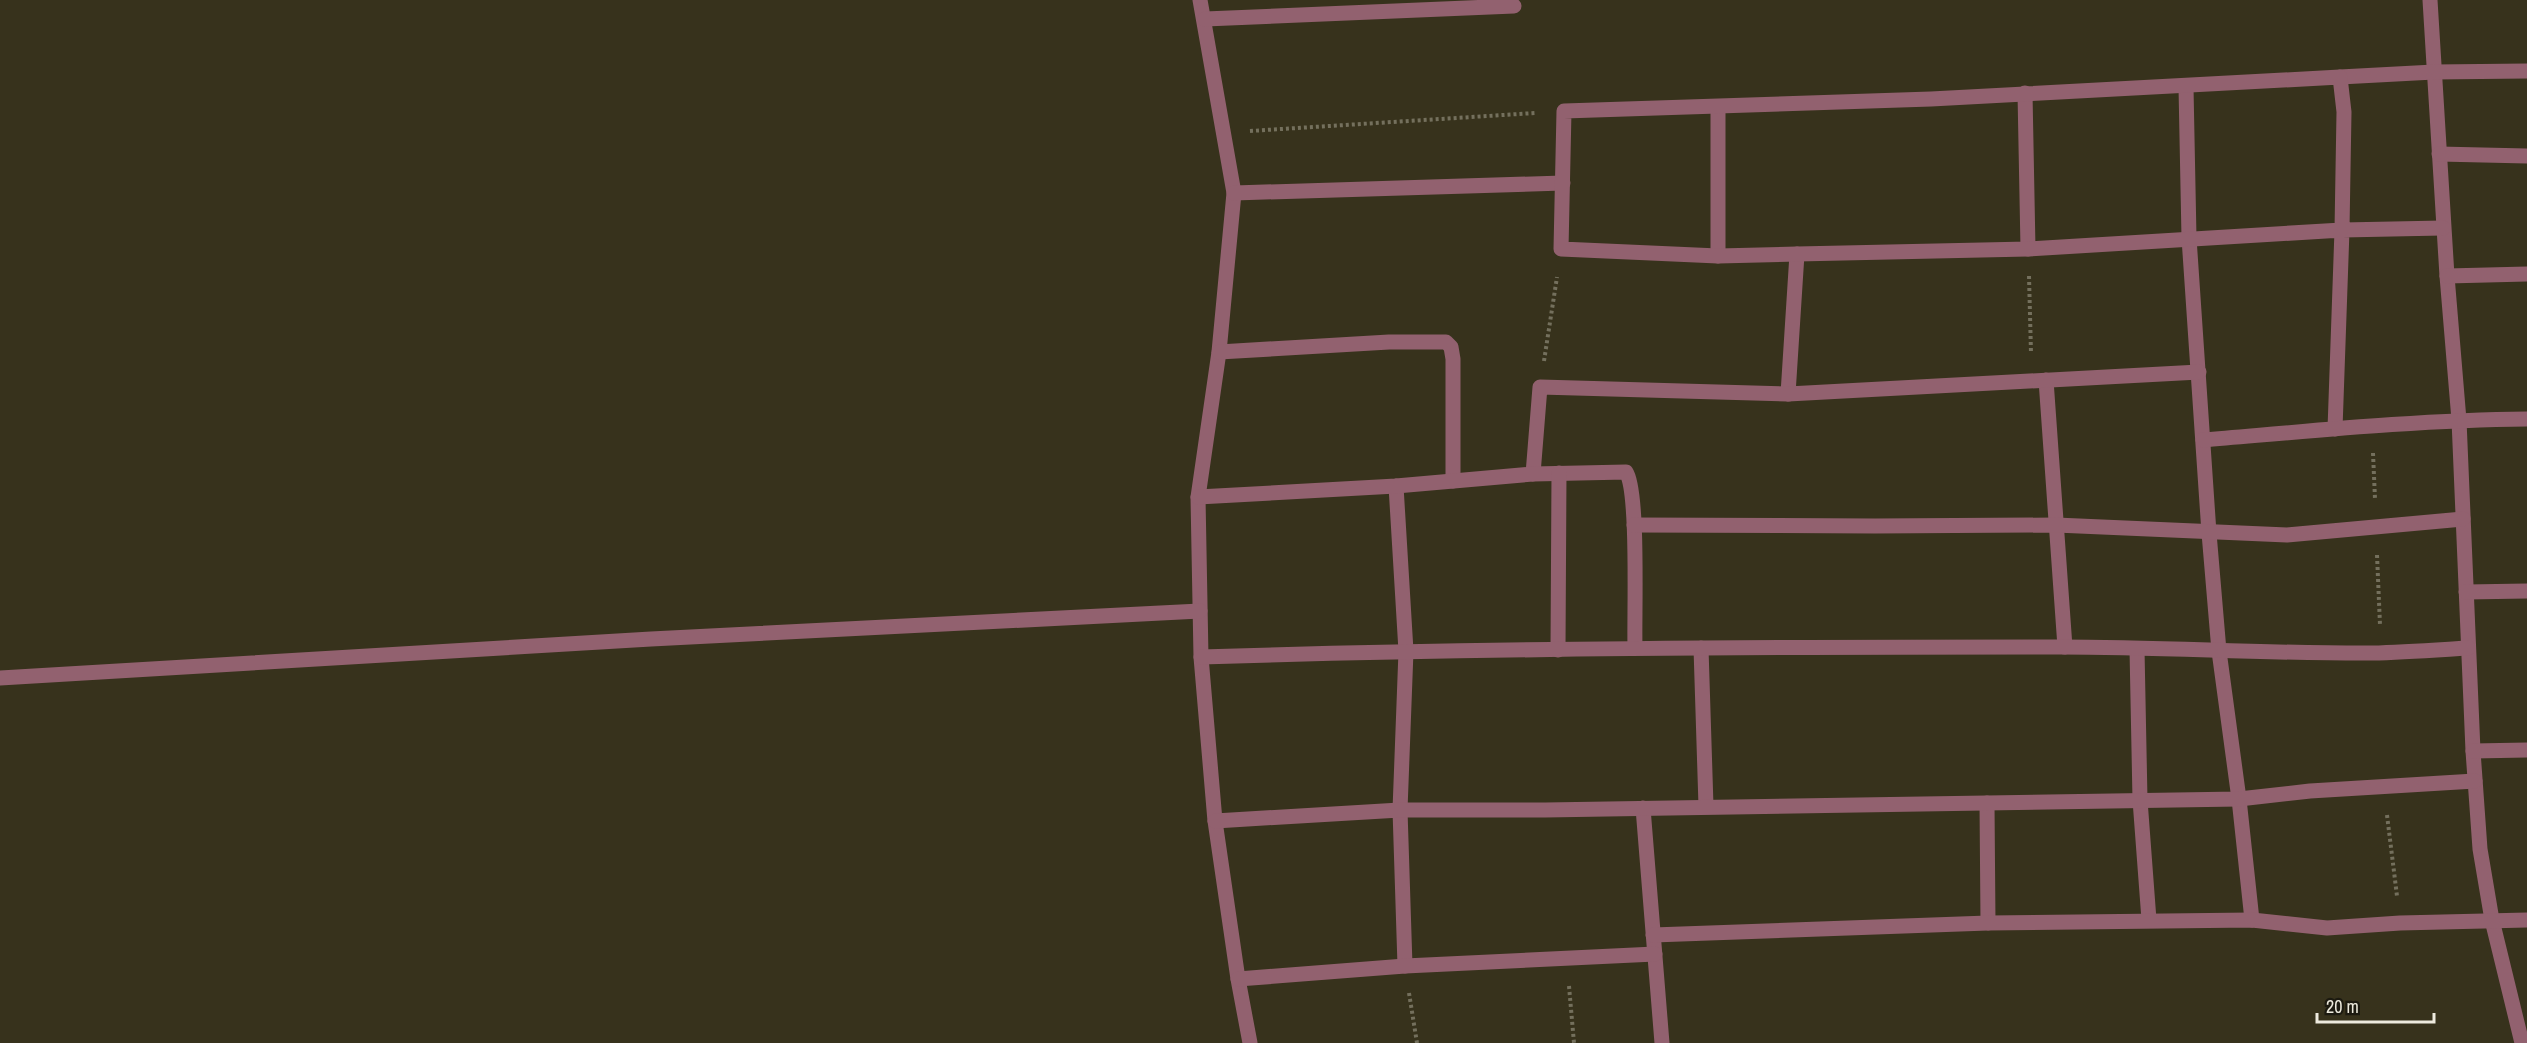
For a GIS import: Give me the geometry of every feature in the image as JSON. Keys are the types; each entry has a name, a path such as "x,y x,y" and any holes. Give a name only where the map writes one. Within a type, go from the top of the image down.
{"street":[{"path":"1200,0 1234,193 1219,352 1198,497 1201,657 1215,821 1238,979 1250,1043"},
{"path":"2430,0 2443,228 2459,420 2473,751 2480,849 2492,920 2522,1043"},
{"path":"1205,19 1514,6"},
{"path":"2443,228 2342,230 2028,249 1718,256 1561,249 1564,111 1718,107 2186,87 2434,72 2527,71"},
{"path":"2335,429 2344,112 2340,77"},
{"path":"2186,87 2189,238 2209,533 2219,651 2239,799 2252,920"},
{"path":"2025,93 2028,249"},
{"path":"1718,107 1718,256"},
{"path":"2439,154 2527,156"},
{"path":"1234,193 1563,183"},
{"path":"1788,394 1797,254"},
{"path":"2447,276 2527,274"},
{"path":"1219,352 1389,342 1446,342 1451,347 1453,359 1453,481"},
{"path":"1533,474 1540,387 1788,394 2199,372"},
{"path":"2039,380 2056,525 2065,647"},
{"path":"2203,440 2373,425 2527,419"},
{"path":"1198,497 1396,486 1533,474 1626,472 1631,483 1634,525 1635,648"},
{"path":"1558,650 1559,473"},
{"path":"1396,486 1406,651 1400,810 1406,966"},
{"path":"1634,525 2056,525 2287,535 2463,519"},
{"path":"2466,592 2527,591"},
{"path":"0,678 663,639 1200,611"},
{"path":"1201,657 1635,648 2065,647 2382,653 2468,648"},
{"path":"1701,648 1706,806"},
{"path":"2137,649 2140,800 2148,920"},
{"path":"2473,751 2527,750"},
{"path":"1215,821 1400,810 2239,799 2310,791 2475,781"},
{"path":"1987,802 1988,923"},
{"path":"1643,808 1662,1043"},
{"path":"1653,935 1988,923 2148,920 2252,920 2327,928 2400,923 2527,920"},
{"path":"1238,979 1406,966 1655,954"}],"path":[{"path":"1225,133 1564,111"},
{"path":"1540,387 1561,249"},
{"path":"2028,249 2039,380"},
{"path":"2373,425 2382,653"},
{"path":"2384,787 2400,923"},
{"path":"1565,958 1574,1043"},
{"path":"1406,966 1417,1043"}]}
